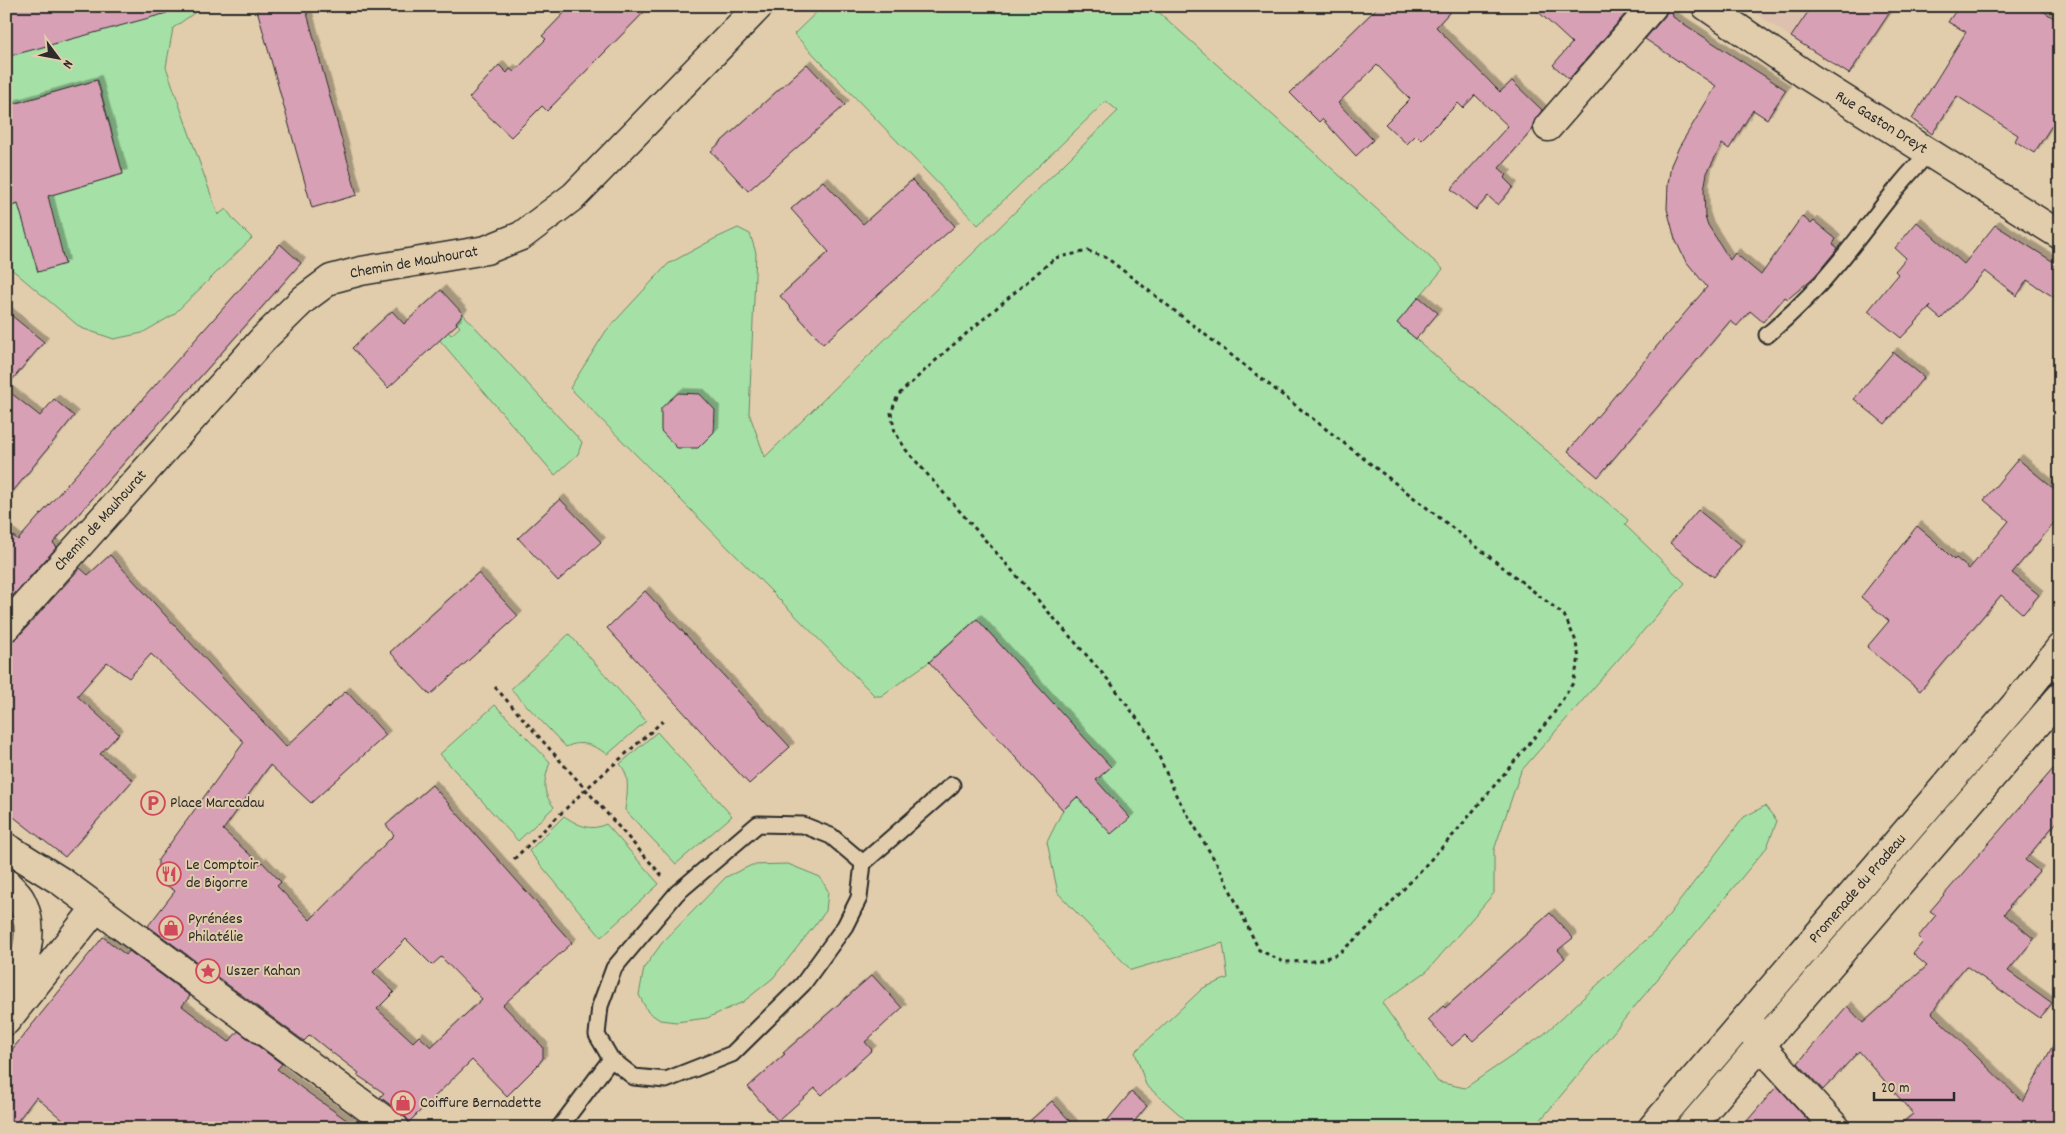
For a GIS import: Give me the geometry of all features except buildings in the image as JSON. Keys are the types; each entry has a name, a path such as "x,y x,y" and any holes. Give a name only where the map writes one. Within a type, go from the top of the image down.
{"street":[{"name":"Chemin de Mauhourat","path":"6,627 264,338 304,299 331,279 361,271 486,250 521,236 574,196 759,6"},
{"path":"1548,127 1653,6"},
{"name":"Rue Gaston Dreyt","path":"1706,6 1809,78 2060,235"},
{"name":"Promenade du Pradeau","path":"1652,1128 2015,705 2060,648"},
{"name":"Promenade du Pradeau","path":"1690,1128 2060,697"},
{"path":"6,847 62,882 395,1128"},
{"path":"6,883 20,898 26,912 29,937 23,962 12,987 6,995"},
{"path":"6,1021 96,908"},
{"path":"1757,1007 1751,1030 1761,1046 1836,1128"}],"lane":[{"path":"1767,335 1794,313 1839,263 1911,171 1929,153"},
{"path":"863,863 831,836 803,825 758,824 677,893 614,968 600,1006 597,1036 611,1059 634,1077 666,1080 732,1054 804,984 845,926 859,898 863,863 952,785"},
{"path":"559,1128 611,1059"}],"path":[{"path":"1088,251 1107,258 1564,615 1575,639 1579,658 1573,683 1552,716 1455,833 1369,927 1338,954 1317,961 1284,962 1259,950 1220,869 1176,795 1150,736 1110,682 906,450 895,432 891,413 898,395 946,351 1055,258 1088,251"},
{"path":"495,687 677,893"},
{"path":"514,859 586,789 663,721"}],"shaded area":[{"path":"1745,6 1840,6 1810,50"}],"green space":[{"path":"6,6 204,6 173,28 166,67 218,215 226,209 252,238 173,315 142,333 114,339 81,328 9,267 6,260 6,208 123,174 98,80 6,106"},
{"path":"823,6 1152,6 1443,269 1397,323 1628,520 1625,525 1685,583 1521,771 1494,850 1494,893 1427,971 1382,1003 1438,1082 1465,1088 1543,1035 1659,928 1744,817 1765,806 1777,821 1767,847 1534,1128 1195,1128 1146,1085 1135,1052 1203,988 1228,978 1223,943 1131,970 1058,893 1047,842 1063,810 1110,767 977,619 929,662 881,696 875,696 570,388 606,331 668,264 738,228 750,234 756,253 749,413 765,457 1118,111 1106,101 978,225 794,34"},
{"path":"463,314 582,442 578,454 555,475 438,338 447,330 451,335 460,327 456,322"},
{"path":"569,634 646,721 608,754 588,744 566,747 511,689"},
{"path":"495,705 550,762 546,775 545,791 554,807 518,841 440,754"},
{"path":"657,732 732,816 676,864 625,810 627,780 620,764"},
{"path":"564,816 579,825 589,827 606,824 659,884 601,937 529,851"},
{"path":"788,864 820,877 828,891 826,911 773,978 743,1002 707,1018 676,1022 660,1020 648,1012 639,995 644,968 662,943 726,877 752,865"}],"place":[{"name":"Place Marcadau","path":"153,803"},
{"name":"Le Comptoir de Bigorre","path":"169,874"},
{"name":"Pyrénées Philatélie","path":"171,928"},
{"name":"Uszer Kahan","path":"208,971"},
{"name":"Coiffure Bernadette","path":"403,1103"}]}
